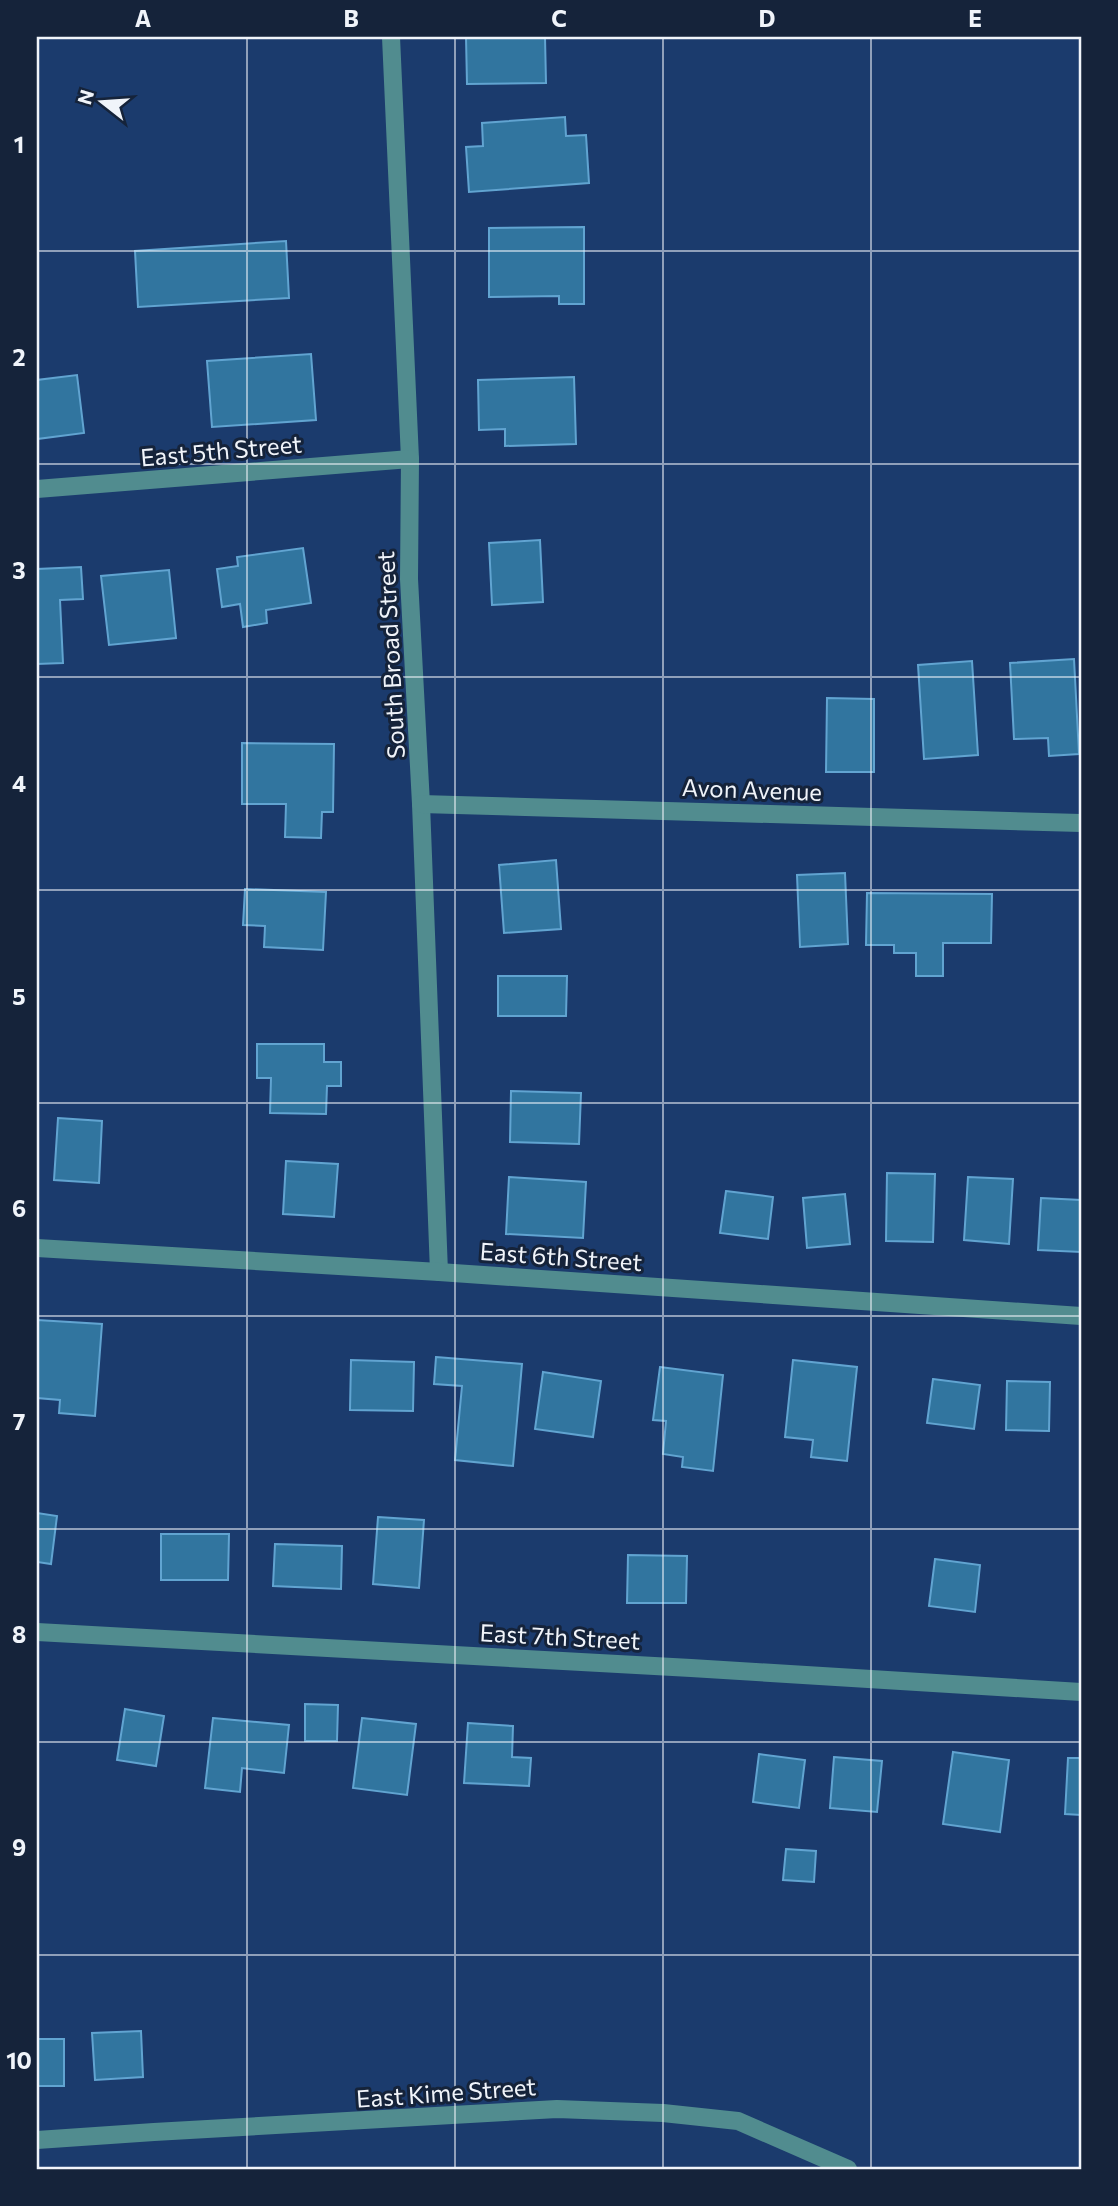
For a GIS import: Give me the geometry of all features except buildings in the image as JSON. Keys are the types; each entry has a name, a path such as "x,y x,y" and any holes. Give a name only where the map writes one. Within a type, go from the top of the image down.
{"street":[{"name":"South Broad Street","path":"391,37 410,459 409,579 421,804 439,1272"},
{"name":"East 5th Street","path":"37,489 410,459"},
{"name":"Avon Avenue","path":"421,804 1081,823"},
{"name":"East 6th Street","path":"37,1248 439,1272 1081,1316"},
{"name":"East 7th Street","path":"37,1632 1081,1692"},
{"name":"East Kime Street","path":"37,2140 558,2109 637,2112 738,2121 848,2169"}]}
